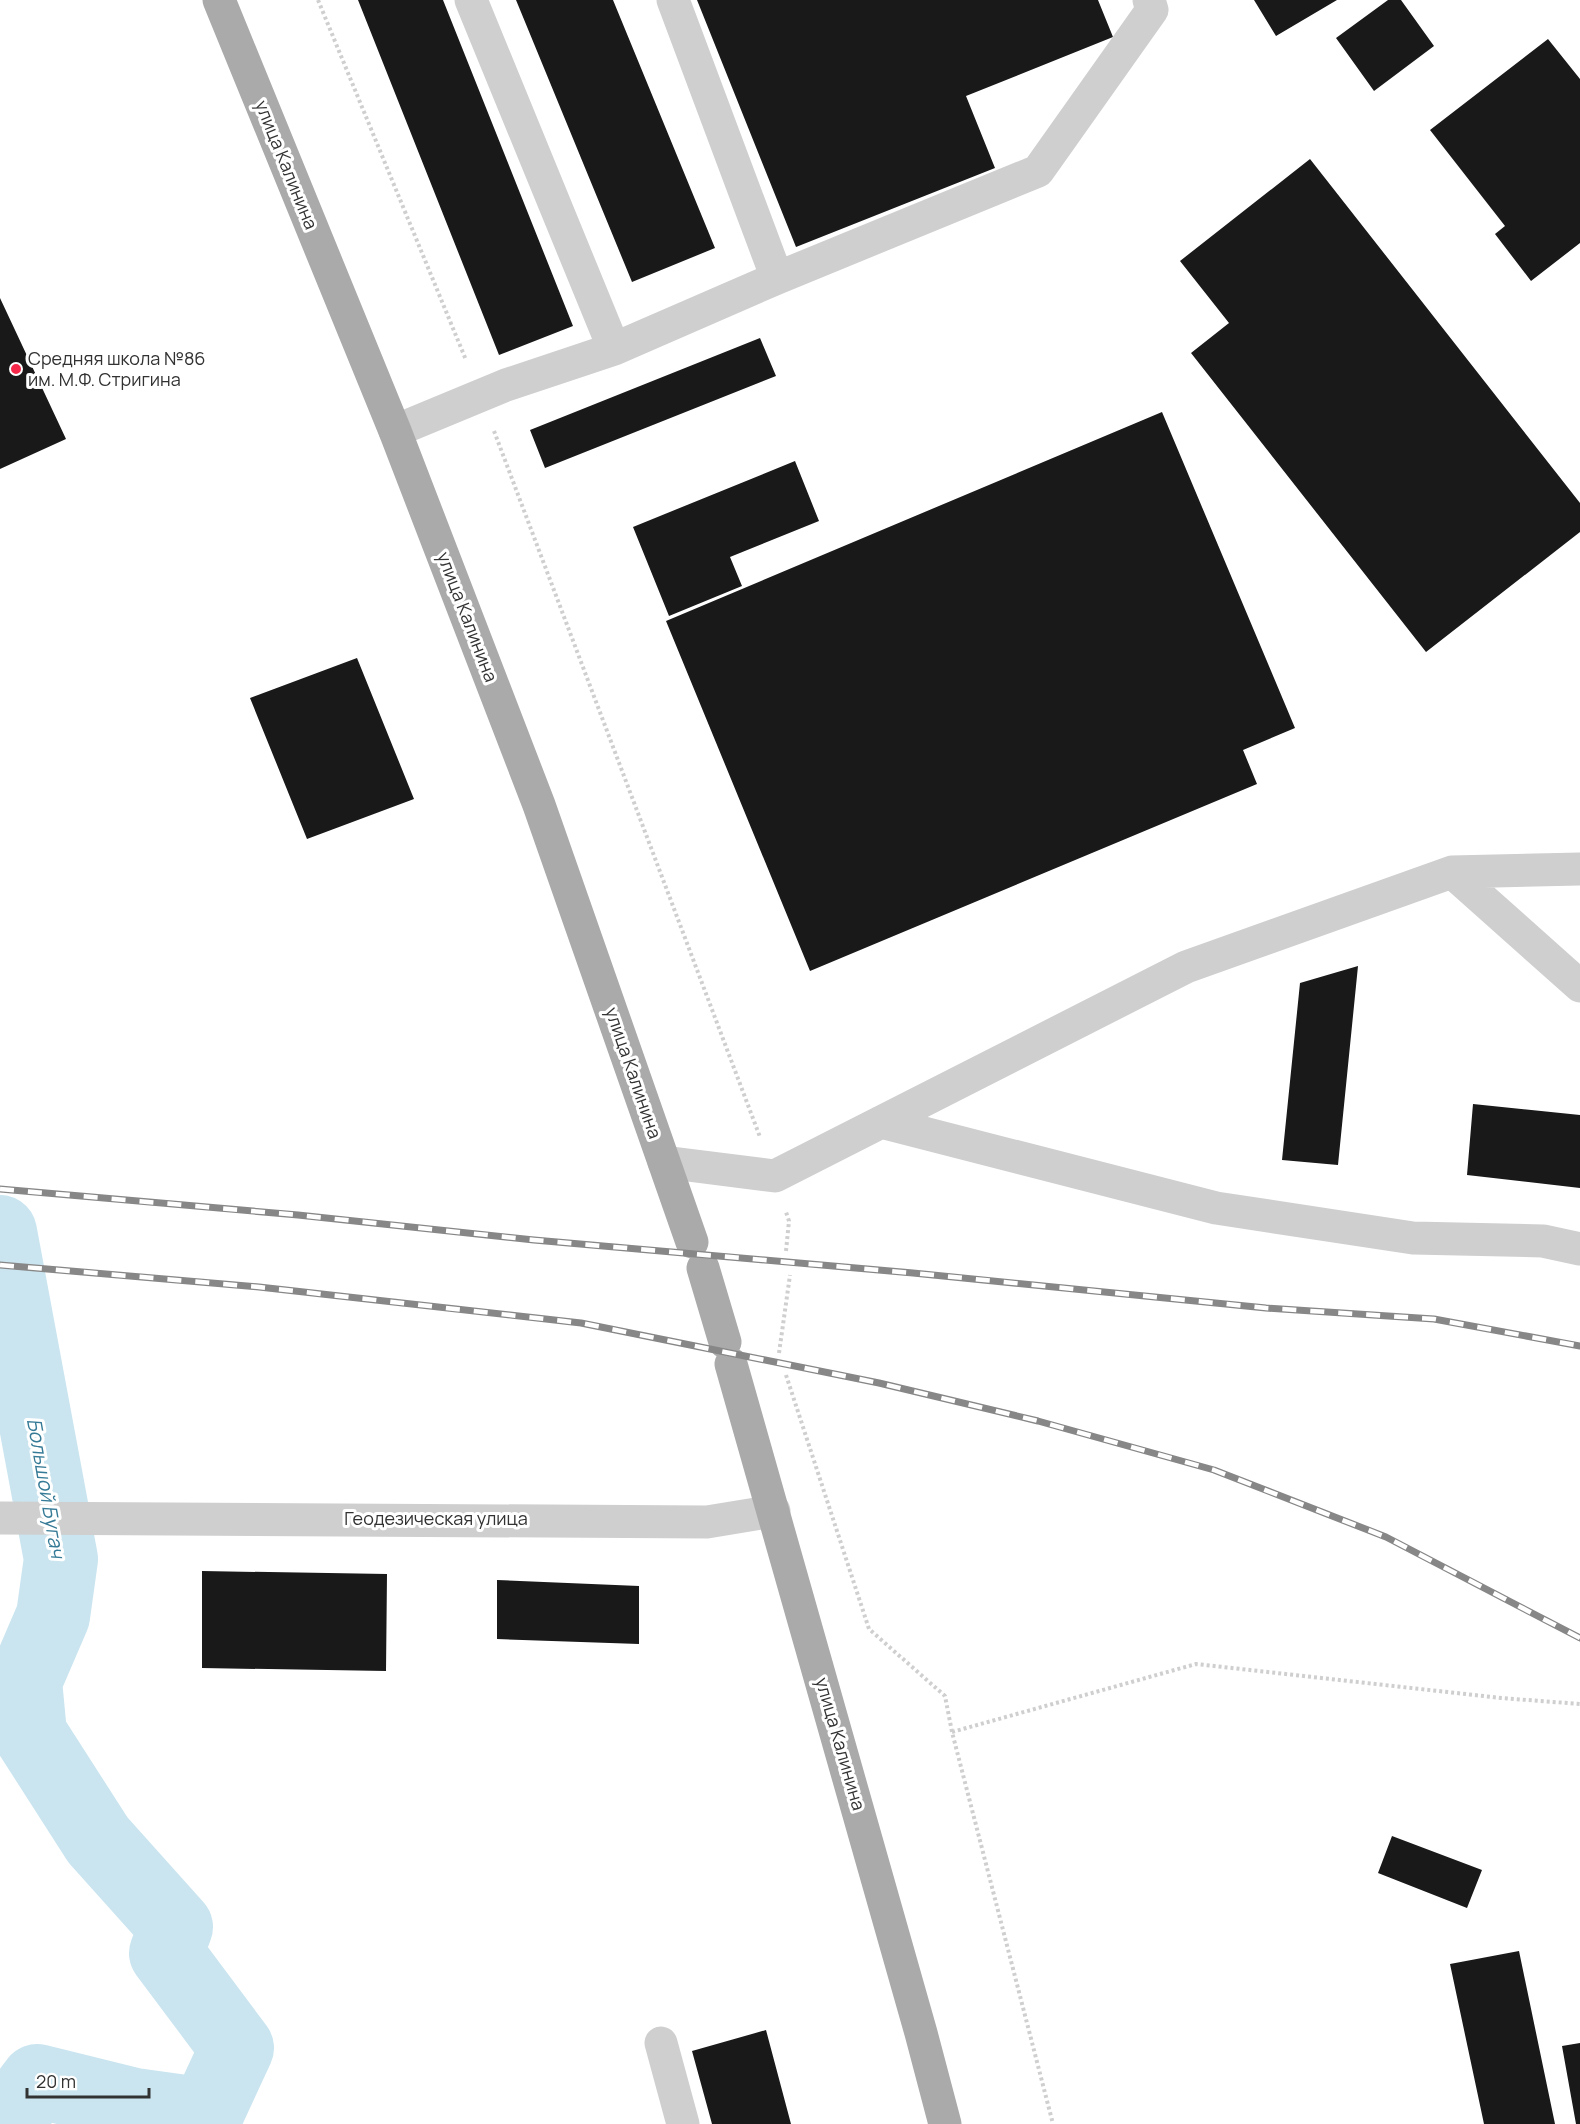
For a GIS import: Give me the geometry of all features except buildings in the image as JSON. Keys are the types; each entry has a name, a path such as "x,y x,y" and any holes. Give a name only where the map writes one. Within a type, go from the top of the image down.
{"main road":[{"name":"улица Калинина","path":"219,0 395,431 539,806 697,1255 774,1511 945,2124"}],"street":[{"path":"471,0 614,349"},
{"path":"673,0 777,278"},
{"path":"395,431 480,396 614,349 777,278 1038,171 1152,10 1149,0"},
{"path":"664,1162 775,1176 1186,967 1452,872 1580,869"},
{"path":"1452,872 1580,986"},
{"path":"882,1122 1216,1208 1413,1238 1542,1241 1580,1249"},
{"name":"Геодезическая улица","path":"6,1517 706,1522 774,1511"},
{"path":"661,2043 683,2124"}],"path":[{"path":"318,0 480,396 775,1176 789,1221 786,1251"},
{"path":"779,1353 790,1275"},
{"path":"786,1375 868,1629 945,1696 952,1732 1053,2124"},
{"path":"952,1732 1196,1664 1490,1697 1580,1704"}],"waterway":[{"name":"Большой Бугач","path":"0,1232 61,1559 53,1616 25,1681 30,1734 98,1840 176,1927 166,1953 237,2048 206,2115 134,2105 37,2081 5,2124"}],"railway":[{"path":"0,1189 298,1215 534,1240 913,1273 1266,1308 1434,1319 1580,1346"},
{"path":"0,1265 259,1287 581,1323 879,1383 1038,1421 1214,1470 1386,1537 1580,1638"}],"place":[{"name":"Средняя школа №86 им. М.Ф. Стригина","path":"16,369"}]}
